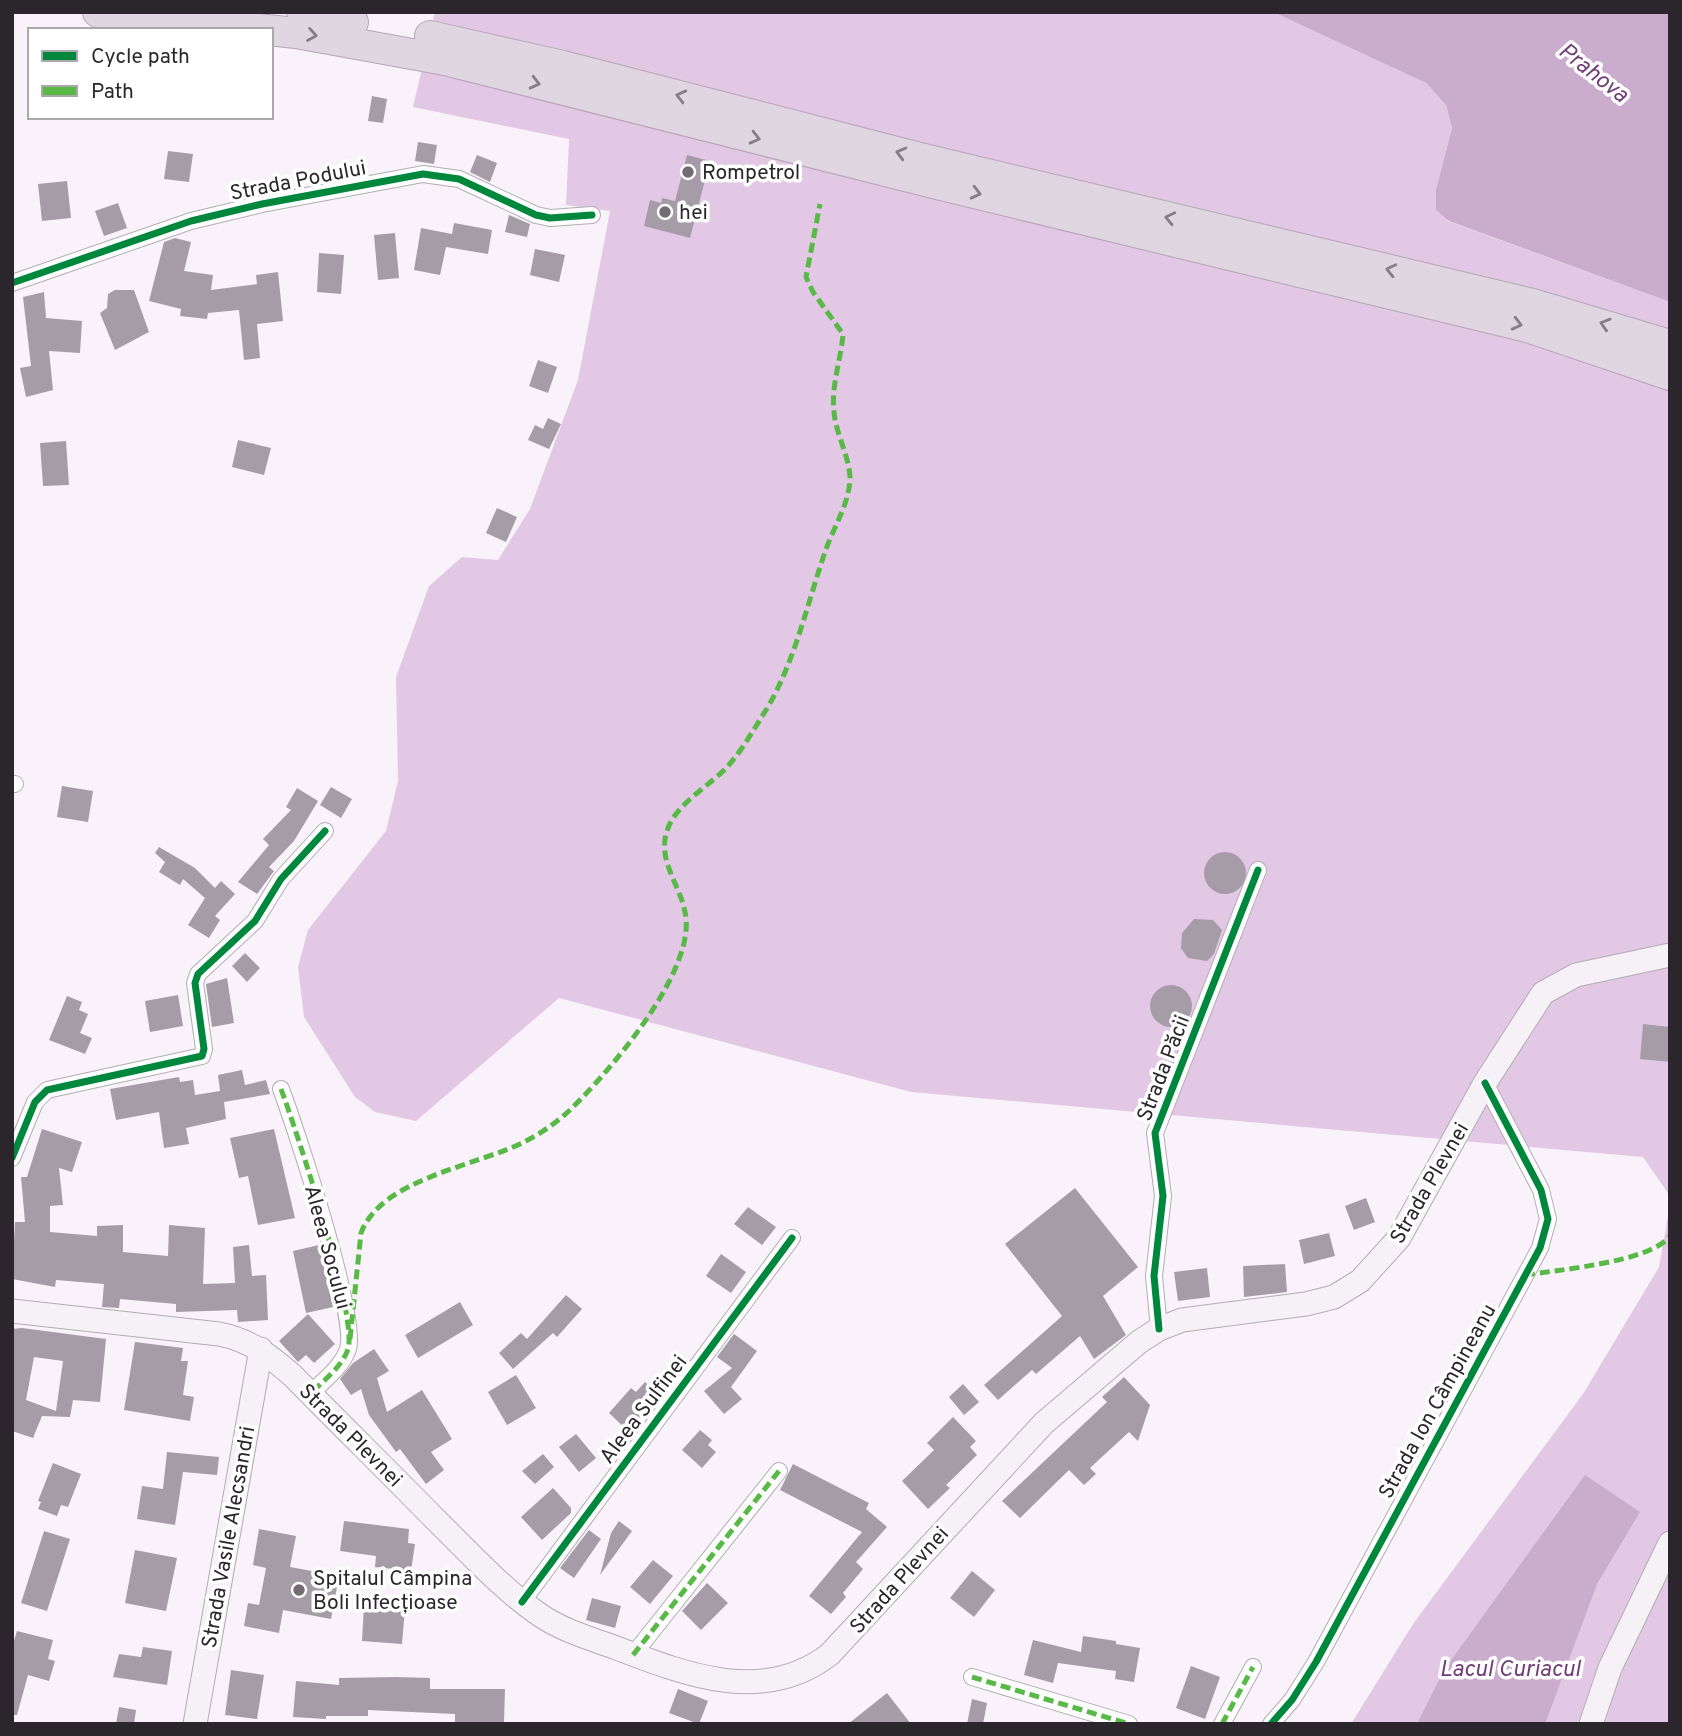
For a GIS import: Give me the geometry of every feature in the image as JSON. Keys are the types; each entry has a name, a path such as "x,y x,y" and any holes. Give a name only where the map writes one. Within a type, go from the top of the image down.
{"highway":[{"path":"98,12 249,28"},
{"path":"302,12 448,39 563,66 920,158 1533,304 1670,345"},
{"path":"273,31 445,60 941,185 1514,324 1600,349 1670,374"}],"main road":[{"name":"Strada Plevnei","path":"12,1311 219,1334 261,1349 522,1602 555,1624 634,1655 698,1676 726,1682 785,1678 813,1667 858,1626 1044,1423 1113,1361 1159,1329 1202,1315 1306,1304 1334,1297 1360,1281 1399,1238 1485,1083 1543,993 1576,975 1670,955"},
{"name":"Strada Vasile Alecsandri","path":"195,1724 261,1349"},
{"path":"1591,1724 1610,1668 1670,1543"}],"street":[{"name":"Strada Podului","path":"12,284 191,221 262,204 423,174 459,180 536,215 551,218 592,215"},
{"path":"12,1158 31,1110 47,1090 202,1056 204,1049 195,983 198,974 255,921 281,879 326,831"},
{"name":"Strada Păcii","path":"1159,1329 1154,1276 1163,1196 1155,1133 1258,870"},
{"name":"Strada Ion Câmpineanu","path":"1271,1724 1292,1700 1316,1662 1540,1248 1548,1219 1541,1190 1485,1083"},
{"name":"Aleea Socului","path":"282,1089 322,1218 345,1305 350,1339 348,1351 339,1366 310,1394"},
{"name":"Aleea Sulfinei","path":"522,1602 792,1238"},
{"path":"634,1655 779,1471"},
{"path":"1222,1724 1253,1667"},
{"path":"972,1677 1129,1724"}],"shaded area":[{"path":"435,12 1273,12 1426,83 1446,105 1452,128 1436,189 1448,221 1670,302 1670,1196 1643,1157 911,1092 559,998 416,1121 375,1112 355,1097 304,1017 298,967 308,930 386,831 398,781 396,677 429,586 462,557 498,560 530,509 578,380 610,211 566,205 569,139 413,107"},
{"path":"1670,1205 1670,1724 1351,1724 1413,1624 1583,1394 1659,1267"}],"water":[{"name":"Prahova","path":"1273,12 1670,12 1670,302 1449,221 1436,210 1436,189 1452,128 1446,105 1426,83"},
{"name":"Lacul Curiacul","path":"1585,1475 1640,1512 1597,1584 1545,1724 1417,1724 1444,1670"}],"building":[{"path":"372,96 387,99 383,123 368,121"},
{"path":"418,142 437,145 434,164 415,161"},
{"path":"168,151 193,154 189,182 164,179"},
{"path":"477,155 497,163 490,182 470,172"},
{"path":"687,155 710,161 690,238 644,226 650,200 661,203 662,198 675,201"},
{"path":"67,181 71,218 42,221 38,184"},
{"path":"118,203 127,228 104,236 95,211"},
{"path":"509,215 530,224 527,237 505,232"},
{"path":"454,223 492,230 488,254 446,247 440,275 414,270 421,228 452,234"},
{"path":"395,233 399,278 378,280 374,235"},
{"path":"175,238 191,242 184,271 213,275 211,290 257,284 256,275 278,272 283,321 257,324 260,358 244,360 239,310 208,313 207,319 180,316 181,309 149,301 164,242"},
{"path":"535,249 565,255 559,282 530,275"},
{"path":"319,253 344,255 341,294 317,292"},
{"path":"115,290 134,290 149,332 115,350 100,313 107,308 108,294"},
{"path":"44,292 46,318 82,321 80,353 49,351 53,390 26,397 20,368 31,366 23,297"},
{"path":"538,360 557,367 548,393 529,386"},
{"path":"548,418 561,424 549,449 528,440 535,425 543,429"},
{"path":"238,440 271,448 264,475 232,467"},
{"path":"66,441 69,485 43,486 40,443"},
{"path":"497,508 517,517 506,542 486,533"},
{"path":"62,786 93,791 88,822 57,817"},
{"path":"331,787 352,799 341,818 320,805"},
{"path":"297,788 318,801 294,841 269,867 274,871 257,894 238,882 269,845 263,839 291,810 286,807"},
{"path":"159,847 195,868 215,888 221,881 235,894 215,916 220,920 209,938 188,925 205,898 183,879 180,885 159,872 165,862 155,853"},
{"path":"1225,852 1240,858 1246,873 1240,888 1225,894 1210,888 1204,873 1210,858"},
{"path":"1194,919 1213,920 1222,930 1214,954 1207,961 1188,958 1181,948 1182,933"},
{"path":"245,953 260,968 247,982 232,966"},
{"path":"227,978 234,1023 212,1027 206,984"},
{"path":"1171,985 1186,991 1192,1006 1186,1021 1171,1027 1156,1021 1150,1006 1156,991"},
{"path":"178,995 183,1026 150,1032 145,1001"},
{"path":"67,996 82,1002 79,1010 88,1014 80,1033 92,1038 85,1054 49,1040"},
{"path":"1643,1024 1670,1027 1670,1062 1640,1059"},
{"path":"242,1070 245,1085 266,1080 270,1094 224,1102 226,1119 186,1128 189,1144 164,1148 159,1112 116,1120 110,1089 179,1077 180,1082 193,1080 195,1095 220,1091 218,1075"},
{"path":"42,1129 82,1142 72,1172 59,1168 63,1205 50,1206 50,1232 97,1236 97,1226 123,1225 123,1252 168,1256 169,1225 205,1228 203,1284 235,1283 233,1247 249,1245 252,1276 266,1275 268,1320 238,1322 237,1310 176,1312 176,1304 120,1299 119,1308 102,1307 104,1284 56,1280 55,1287 12,1279 15,1222 25,1222 21,1177 27,1177"},
{"path":"274,1129 295,1218 258,1225 248,1176 239,1178 230,1138"},
{"path":"1075,1188 1138,1267 1103,1296 1126,1335 1094,1359 1080,1336 1036,1374 1032,1370 998,1400 984,1385 1062,1316 1005,1244"},
{"path":"1366,1198 1375,1222 1354,1230 1345,1206"},
{"path":"748,1207 776,1227 762,1245 734,1224"},
{"path":"1329,1233 1335,1256 1304,1264 1299,1240"},
{"path":"319,1245 333,1307 306,1313 293,1251"},
{"path":"721,1254 746,1272 731,1293 706,1276"},
{"path":"1285,1264 1287,1292 1244,1297 1243,1266"},
{"path":"1207,1268 1210,1297 1178,1301 1174,1272"},
{"path":"566,1295 582,1309 557,1337 553,1333 513,1369 499,1353 521,1333 527,1339"},
{"path":"460,1302 473,1325 418,1358 405,1335"},
{"path":"308,1314 335,1344 314,1363 306,1355 298,1362 279,1341"},
{"path":"12,1329 106,1339 100,1402 73,1400 70,1417 42,1416 33,1438 12,1431","holes":["34,1357 63,1361 56,1411 26,1400"]},
{"path":"734,1334 757,1351 731,1387 742,1399 724,1414 704,1391 732,1368 717,1357"},
{"path":"135,1342 183,1348 181,1361 188,1361 183,1395 194,1397 190,1421 124,1410"},
{"path":"374,1349 389,1371 377,1378 387,1412 422,1390 452,1439 431,1452 444,1470 426,1484 400,1449 396,1452 369,1415 361,1389 351,1395 340,1379 353,1363"},
{"path":"516,1375 536,1408 507,1425 488,1392"},
{"path":"1124,1377 1150,1405 1138,1441 1129,1432 1090,1468 1096,1474 1084,1485 1069,1470 1020,1518 1002,1501 1107,1402 1102,1397"},
{"path":"645,1382 655,1391 638,1414 641,1417 628,1431 609,1413 631,1388 636,1392"},
{"path":"963,1384 979,1402 964,1415 949,1397"},
{"path":"953,1417 976,1441 970,1447 977,1455 946,1485 950,1488 928,1509 902,1481 934,1450 927,1443"},
{"path":"700,1430 712,1440 708,1445 716,1452 702,1468 682,1450"},
{"path":"576,1434 596,1458 579,1472 559,1447"},
{"path":"167,1452 219,1457 217,1475 183,1472 175,1525 137,1519 142,1486 163,1489"},
{"path":"543,1454 554,1467 535,1484 522,1471"},
{"path":"53,1463 81,1474 68,1507 61,1505 57,1516 38,1509 41,1502 38,1501"},
{"path":"793,1464 869,1503 866,1509 887,1527 856,1562 863,1569 843,1593 846,1597 831,1614 809,1596 862,1532 780,1490"},
{"path":"553,1488 571,1508 571,1513 542,1540 521,1517"},
{"path":"344,1521 409,1529 408,1543 415,1544 411,1571 375,1567 376,1556 340,1551"},
{"path":"619,1521 632,1531 600,1575 611,1533"},
{"name":"Spitalul Câmpina Boli Infecțioase","path":"259,1529 296,1536 290,1567 339,1576 331,1619 283,1610 279,1633 244,1626 248,1603 259,1605 266,1568 253,1565"},
{"path":"589,1530 601,1539 574,1578 560,1568"},
{"path":"44,1531 70,1539 47,1611 21,1603"},
{"path":"135,1550 177,1558 166,1611 125,1603"},
{"path":"653,1560 673,1576 650,1604 630,1587"},
{"path":"972,1571 995,1590 974,1617 950,1598"},
{"path":"707,1583 728,1603 701,1630 682,1611"},
{"path":"592,1598 621,1606 615,1628 586,1620"},
{"path":"364,1605 405,1608 402,1644 362,1641"},
{"path":"17,1631 53,1640 48,1659 55,1661 49,1681 28,1675 17,1715 12,1715 12,1647"},
{"path":"1083,1636 1140,1648 1134,1682 1115,1679 1116,1671 1058,1663 1053,1683 1024,1675 1033,1640 1081,1652"},
{"path":"143,1647 172,1651 167,1685 113,1677 119,1654 141,1657"},
{"path":"1191,1666 1220,1677 1205,1719 1176,1708"},
{"path":"231,1670 264,1675 257,1719 225,1715"},
{"path":"339,1678 430,1678 430,1689 505,1689 504,1722 455,1722 455,1714 368,1710 368,1716 326,1716 326,1719 293,1717 296,1681 339,1685"},
{"path":"678,1689 708,1701 699,1724 669,1713"},
{"path":"887,1693 911,1724 848,1724"},
{"path":"972,1699 987,1703 983,1724 967,1724"},
{"path":"119,1707 136,1710 134,1724 116,1724"}],"marked path":[{"path":"350,1339 361,1233 372,1215 388,1199 409,1187 524,1142 570,1110 607,1071 647,1018 678,961 685,935 685,912 667,862 667,831 677,812 733,759 753,732 776,692 793,653 849,487 849,469 835,420 833,402 843,334 813,292 806,277 820,204"},
{"path":"281,1089 324,1222 349,1330 345,1356 310,1394"},
{"path":"1525,1275 1624,1258 1660,1245 1670,1236"},
{"path":"633,1655 779,1471"},
{"path":"1222,1724 1253,1667"},
{"path":"972,1677 1129,1724"}],"cycle path":[{"path":"12,283 191,221 262,204 423,174 459,179 536,215 550,218 592,215"},
{"path":"12,1158 35,1102 47,1090 202,1056 204,1049 195,983 198,974 255,921 281,879 325,831"},
{"path":"1159,1329 1154,1276 1163,1196 1155,1133 1258,870"},
{"path":"1271,1724 1292,1700 1316,1662 1540,1248 1548,1219 1541,1190 1485,1083"},
{"path":"522,1602 792,1238"}],"place":[{"name":"Rompetrol","path":"688,172"},
{"name":"hei","path":"665,212"},
{"name":"Spitalul Câmpina Boli Infecțioase","path":"299,1590"}]}
